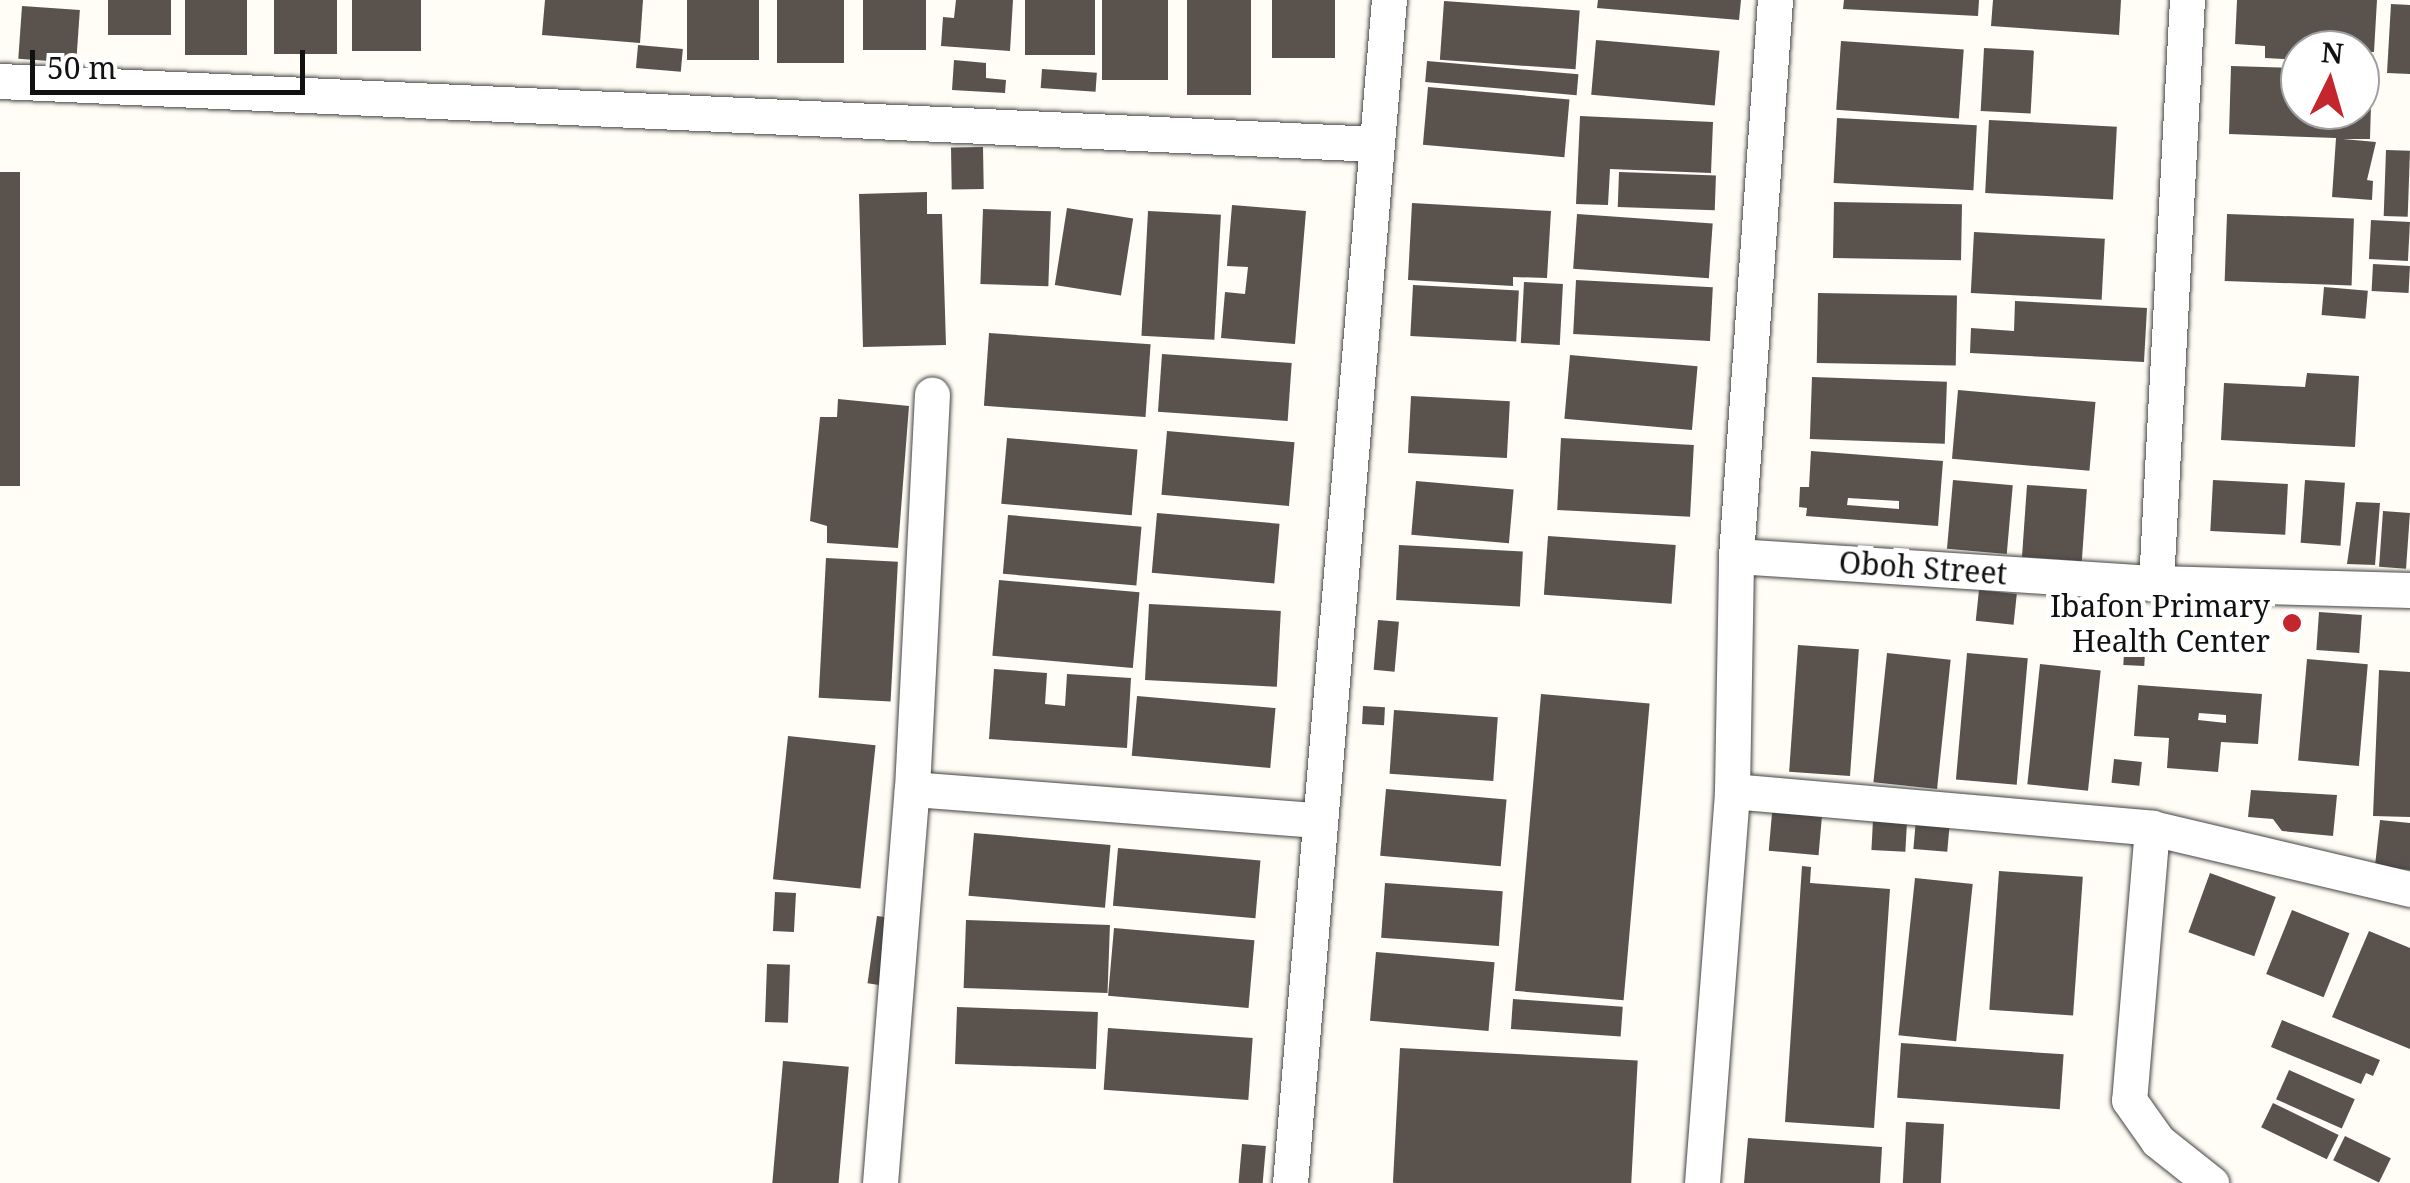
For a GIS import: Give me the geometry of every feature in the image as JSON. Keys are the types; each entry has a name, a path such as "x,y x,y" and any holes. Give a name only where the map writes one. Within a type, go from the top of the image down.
{"street":[{"path":"1290,1183 1316,820 1389,0"},
{"path":"1702,1183 1732,791 1736,556 1775,0"},
{"path":"2156,583 2187,0"},
{"path":"0,81 1376,144"},
{"path":"880,1183 912,789 932,395"},
{"name":"Oboh Street","path":"1736,556 2156,583 2410,590"},
{"path":"912,789 1316,820"},
{"path":"1732,791 2152,828 2410,889"},
{"path":"2152,828 2129,1100 2158,1141 2211,1183"}],"building":[{"path":"108,0 171,0 171,35 108,35"},
{"path":"185,0 247,0 247,55 185,55"},
{"path":"274,0 337,0 337,54 274,54"},
{"path":"352,0 421,0 421,51 352,51"},
{"path":"545,0 643,0 640,43 542,35"},
{"path":"687,0 759,0 759,60 687,60"},
{"path":"777,0 844,0 844,63 777,63"},
{"path":"863,0 926,0 926,50 863,50"},
{"path":"956,0 1013,0 1010,51 941,46 943,17 954,18"},
{"path":"1025,0 1095,0 1095,55 1025,55"},
{"path":"1102,0 1168,0 1168,80 1102,80"},
{"path":"1187,0 1251,0 1251,95 1187,95"},
{"path":"1272,0 1335,0 1335,58 1272,58"},
{"path":"1598,0 1741,0 1739,20 1597,8"},
{"path":"1844,0 1979,0 1978,16 1843,9"},
{"path":"1993,0 2121,0 2119,35 1991,26"},
{"path":"2237,0 2377,0 2375,30 2280,30 2280,59 2265,58 2265,46 2235,44"},
{"path":"1444,1 1580,10 1576,69 1440,60"},
{"path":"2391,4 2410,5 2410,74 2387,73"},
{"path":"22,6 80,10 76,63 18,59"},
{"path":"1596,40 1720,51 1715,106 1591,95"},
{"path":"1841,41 1964,50 1959,118 1836,110"},
{"path":"638,45 683,49 681,72 636,68"},
{"path":"1984,48 2034,51 2031,114 1981,111"},
{"path":"954,60 986,63 986,78 1006,80 1005,93 952,90"},
{"path":"1427,61 1578,74 1577,95 1425,82"},
{"path":"2231,66 2280,67 2280,130 2370,130 2370,139 2343,139 2376,142 2367,180 2373,181 2372,200 2332,197 2336,138 2229,134"},
{"path":"1042,69 1097,73 1096,92 1041,88"},
{"path":"1428,87 1569,99 1564,157 1423,145"},
{"path":"1580,116 1713,122 1711,173 1610,169 1608,205 1576,204"},
{"path":"1837,118 1977,125 1973,190 1834,183"},
{"path":"1989,120 2117,127 2113,200 1985,193"},
{"path":"983,147 984,189 952,190 951,148"},
{"path":"2386,150 2410,151 2408,217 2384,216"},
{"path":"0,172 20,172 20,486 0,486"},
{"path":"1619,172 1716,175 1715,210 1618,207"},
{"path":"927,192 927,214 942,214 946,345 863,347 859,194"},
{"path":"1834,202 1962,204 1961,260 1833,258"},
{"path":"1412,203 1551,211 1547,278 1513,277 1513,286 1408,280"},
{"path":"1232,205 1306,211 1295,344 1221,338 1225,292 1245,294 1248,267 1227,266"},
{"path":"1067,208 1133,218 1121,296 1055,285"},
{"path":"983,209 1051,211 1048,286 980,284"},
{"path":"1148,211 1221,215 1214,340 1141,336"},
{"path":"1577,214 1713,223 1709,278 1573,269"},
{"path":"2227,214 2354,218 2352,285 2225,281"},
{"path":"2371,220 2410,222 2408,261 2369,259"},
{"path":"1974,232 2105,239 2102,300 1971,293"},
{"path":"2373,264 2410,266 2409,293 2372,291"},
{"path":"1576,280 1713,287 1710,341 1573,334"},
{"path":"1524,282 1563,284 1560,345 1521,343"},
{"path":"1413,285 1519,291 1516,341 1410,336"},
{"path":"2324,287 2368,291 2365,319 2322,315"},
{"path":"1818,293 1957,295 1956,365 1817,363"},
{"path":"2015,301 2147,308 2144,362 1970,353 1971,328 2014,331"},
{"path":"989,333 1151,344 1146,417 984,406"},
{"path":"1162,354 1292,363 1288,421 1158,412"},
{"path":"1570,355 1698,366 1692,430 1564,419"},
{"path":"2307,373 2359,376 2355,447 2221,440 2224,383 2305,387"},
{"path":"1812,377 1947,382 1945,444 1810,439"},
{"path":"1958,390 2095,402 2089,471 1952,459"},
{"path":"1411,396 1510,401 1507,458 1408,453"},
{"path":"838,399 909,406 898,548 827,543 827,526 810,521 820,417 837,417"},
{"path":"1167,431 1295,442 1289,506 1161,495"},
{"path":"1007,438 1138,449 1132,515 1001,504"},
{"path":"1561,438 1694,445 1690,517 1557,510"},
{"path":"1811,451 1943,461 1938,526 1806,516 1807,508 1799,507 1800,487 1809,487","holes":["1848,498 1899,501 1899,509 1847,505"]},
{"path":"1953,480 2013,485 2007,554 1947,549"},
{"path":"2213,480 2288,484 2285,535 2210,531"},
{"path":"2305,480 2345,483 2341,546 2301,543"},
{"path":"1416,481 1514,490 1509,543 1411,535"},
{"path":"2027,485 2087,489 2082,561 2022,557"},
{"path":"2356,502 2380,503 2375,565 2347,564"},
{"path":"2383,511 2410,513 2406,569 2379,567"},
{"path":"1157,513 1280,524 1274,583 1152,573"},
{"path":"1008,515 1141,527 1136,585 1003,574"},
{"path":"1548,536 1676,545 1672,604 1544,595"},
{"path":"1399,545 1523,551 1520,606 1396,600"},
{"path":"826,558 898,562 891,702 819,698"},
{"path":"999,580 1139,592 1133,668 992,656"},
{"path":"1979,590 2017,594 2014,625 1976,621"},
{"path":"1149,604 1281,611 1277,687 1145,680"},
{"path":"2319,612 2362,615 2359,653 2316,650"},
{"path":"1378,620 1399,622 1395,672 1374,670"},
{"path":"2125,633 2146,634 2144,666 2123,665"},
{"path":"1798,645 1859,649 1850,776 1789,772"},
{"path":"1887,653 1951,660 1937,789 1873,782"},
{"path":"1967,653 2028,658 2017,785 1956,780"},
{"path":"2307,659 2368,664 2359,766 2298,761"},
{"path":"2040,664 2101,670 2088,791 2027,784"},
{"path":"994,669 1047,673 1045,704 1065,706 1067,674 1131,678 1127,748 989,739"},
{"path":"2379,670 2410,672 2410,817 2373,816"},
{"path":"2138,685 2262,694 2258,744 2221,742 2218,772 2167,768 2169,738 2134,736","holes":["2199,713 2226,715 2226,723 2198,720"]},
{"path":"1541,694 1650,703 1624,1000 1515,991"},
{"path":"1137,696 1275,708 1270,768 1132,756"},
{"path":"1363,706 1385,707 1384,725 1362,724"},
{"path":"1394,710 1498,717 1493,781 1390,774"},
{"path":"788,736 876,745 860,888 773,879"},
{"path":"2114,759 2142,762 2139,786 2111,783"},
{"path":"1386,789 1507,800 1501,866 1380,856"},
{"path":"2251,790 2337,795 2333,836 2282,831 2273,819 2248,817"},
{"path":"1773,802 1823,806 1819,855 1769,851"},
{"path":"1916,819 1950,822 1947,852 1913,849"},
{"path":"1873,820 1907,822 1905,852 1871,850"},
{"path":"2380,820 2410,823 2410,870 2375,866"},
{"path":"974,833 1110,845 1105,908 969,896"},
{"path":"1118,848 1260,860 1255,918 1113,906"},
{"path":"1802,866 1811,867 1810,883 1890,889 1874,1128 1785,1122"},
{"path":"1999,871 2083,877 2073,1016 1989,1010"},
{"path":"2210,873 2276,897 2254,956 2188,932"},
{"path":"1915,878 1973,884 1956,1041 1898,1035"},
{"path":"1385,883 1503,891 1499,946 1381,938"},
{"path":"775,892 796,893 794,932 773,931"},
{"path":"2292,910 2349,933 2324,997 2266,974"},
{"path":"877,916 899,919 889,986 868,983"},
{"path":"966,920 1110,925 1108,993 964,988"},
{"path":"1114,928 1254,940 1249,1008 1108,996"},
{"path":"2369,931 2410,948 2410,1049 2332,1017"},
{"path":"1376,952 1495,962 1489,1031 1370,1021"},
{"path":"767,964 790,965 788,1023 765,1022"},
{"path":"1513,999 1623,1007 1621,1037 1511,1029"},
{"path":"957,1007 1098,1012 1096,1069 955,1064"},
{"path":"2282,1020 2380,1060 2373,1076 2366,1073 2361,1084 2271,1047"},
{"path":"1108,1028 1253,1038 1248,1100 1104,1090"},
{"path":"1901,1043 2064,1054 2060,1109 1897,1098"},
{"path":"1400,1048 1638,1060 1631,1183 1393,1183"},
{"path":"783,1061 849,1067 839,1183 772,1183"},
{"path":"2289,1070 2355,1099 2342,1129 2276,1099"},
{"path":"2273,1103 2339,1135 2327,1159 2261,1127"},
{"path":"1906,1122 1944,1124 1941,1183 1903,1183"},
{"path":"2345,1136 2391,1158 2379,1183 2333,1160"},
{"path":"1748,1138 1882,1147 1880,1183 1744,1183"},
{"path":"1242,1144 1266,1146 1263,1183 1239,1183"}],"place":[{"name":"Ibafon Primary Health Center","path":"2292,623"}]}
